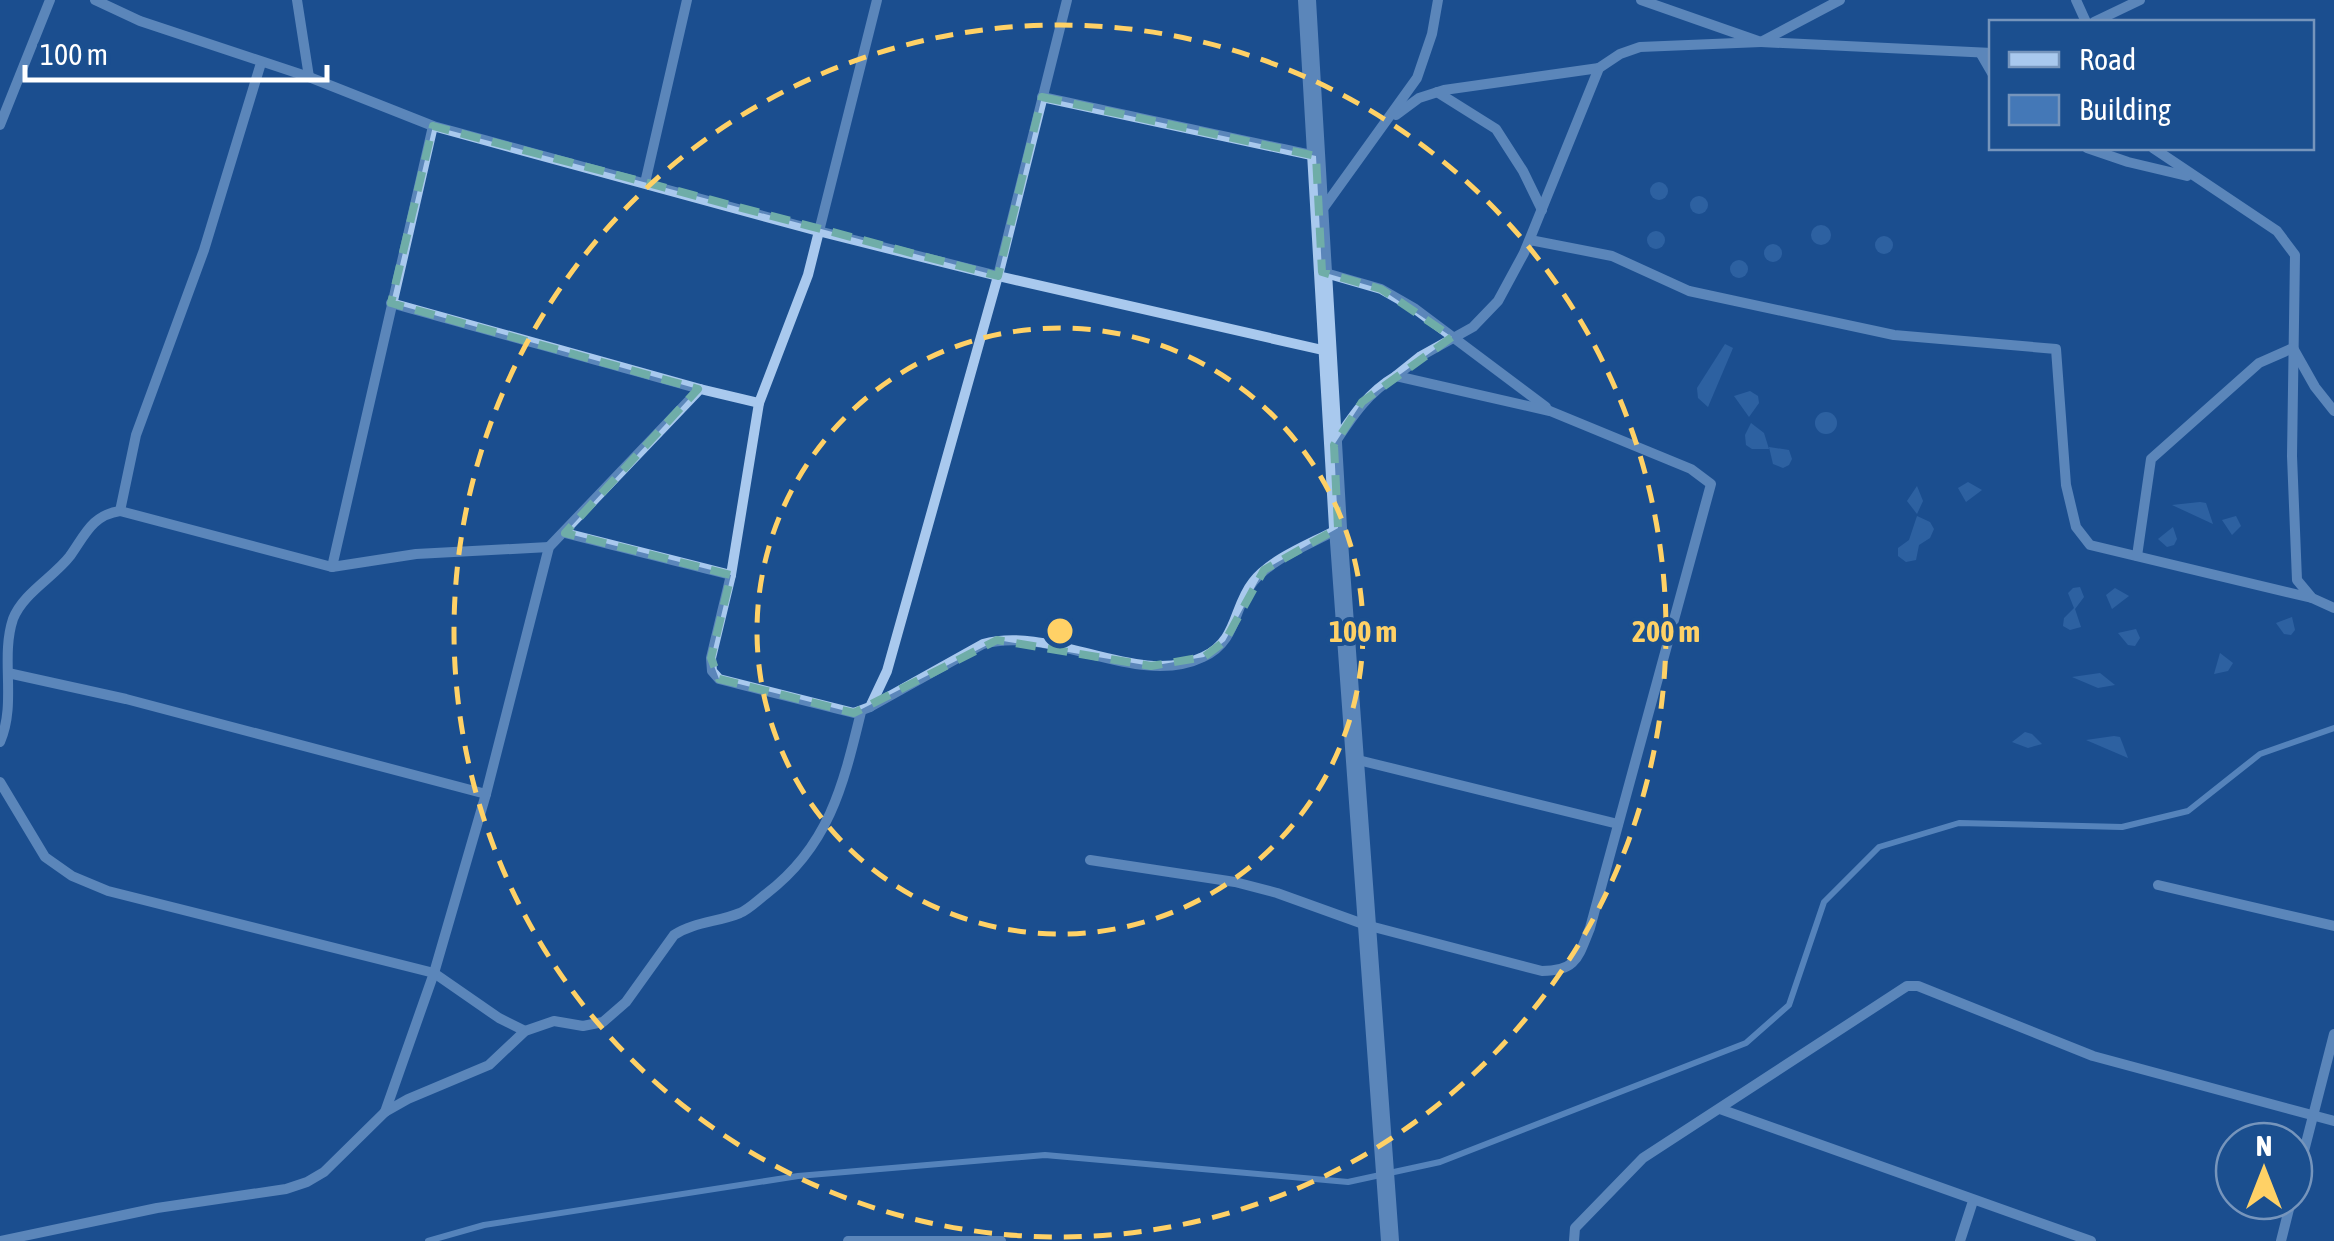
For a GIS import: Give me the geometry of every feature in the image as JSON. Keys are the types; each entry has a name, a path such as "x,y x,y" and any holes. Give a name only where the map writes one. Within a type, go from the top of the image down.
{"street":[{"path":"0,124 50,0"},
{"path":"95,0 140,21 309,77 433,126 998,276 1327,351"},
{"path":"297,0 309,77"},
{"path":"645,183 686,0"},
{"path":"877,0 808,274 759,403 731,575 711,658 712,670 719,678 847,712 866,709 997,640 1054,646 1150,666 1176,666 1204,657 1225,641 1250,586 1264,570 1338,528"},
{"path":"0,1241 307,1182 324,1172 385,1112 490,1065 525,1031 554,1021 583,1026 603,1022 626,1002 674,935 685,928 743,912 808,856 846,776 866,709 887,670 998,276 1066,0"},
{"path":"1307,0 1338,528 1390,1241"},
{"path":"1319,214 1417,78 1432,34 1438,0"},
{"path":"1641,0 1761,42 1840,0"},
{"path":"2098,20 2140,0"},
{"path":"1391,118 1419,98 1437,92 1503,79 1599,68 1640,47 1761,42 1986,54"},
{"path":"120,511 136,436 204,250 261,63"},
{"path":"1334,445 1362,402 1378,386 1473,327 1498,301 1530,240 1599,68"},
{"path":"1437,92 1496,129 1524,171 1542,210"},
{"path":"1042,98 1316,156"},
{"path":"332,567 433,126"},
{"path":"2093,150 2194,178"},
{"path":"2156,150 2276,231 2288,243 2296,262 2292,456 2296,565 2298,580 2312,598"},
{"path":"1530,240 1612,256 1689,290 1894,335 2056,349 2066,485 2076,527 2090,545 2312,598 2334,608"},
{"path":"1322,272 1381,288 1414,308 1550,411"},
{"path":"391,303 759,403"},
{"path":"2293,348 2334,411"},
{"path":"2137,556 2152,459 2259,364 2293,348"},
{"path":"1090,860 1235,882 1366,925 1542,970 1562,970 1576,961 1590,928 1710,484 1691,469 1550,411 1396,376"},
{"path":"385,1112 434,973 486,794 549,547 700,389"},
{"path":"0,742 8,712 8,640 13,618 22,603 66,560 95,519 120,511 332,567 416,554 549,547"},
{"path":"565,533 731,575"},
{"path":"8,672 126,699 486,794"},
{"path":"1354,759 1618,824"},
{"path":"0,782 45,856 72,876 108,892 434,973 499,1018 525,1031"},
{"path":"2158,886 2334,926"},
{"path":"1574,1241 1575,1228 1642,1158 1898,990 1918,986 2093,1056 2334,1122"},
{"path":"2312,1121 2334,1034"},
{"path":"1720,1109 2091,1241"},
{"path":"1960,1241 1974,1201"},
{"path":"848,1241 994,1240"}],"highlighted area":[{"path":"1042,97 1316,156 1322,272 1381,289 1452,337 1362,402 1334,445 1338,528 1264,570 1225,641 1204,657 1151,666 997,640 854,713 719,679 711,658 731,575 565,533 698,389 391,303 433,126 998,276"}],"building":[{"path":"1659,182 1668,191 1659,200 1650,191"},
{"path":"1699,196 1708,205 1699,214 1690,205"},
{"path":"1817,225 1825,225 1831,235 1825,245 1817,245 1811,239 1811,231"},
{"path":"1656,231 1665,240 1656,249 1647,240"},
{"path":"1884,236 1893,245 1884,254 1875,245"},
{"path":"1773,244 1782,253 1773,262 1764,253"},
{"path":"1739,260 1748,269 1739,278 1730,269"},
{"path":"1725,344 1733,348 1708,407 1698,398 1697,388"},
{"path":"1750,391 1758,396 1759,403 1749,417 1734,396"},
{"path":"1826,412 1834,415 1834,431 1826,434 1818,431 1815,423 1818,415"},
{"path":"1751,423 1764,433 1769,449 1746,445 1745,435"},
{"path":"1769,447 1789,450 1789,465 1783,468 1773,464"},
{"path":"1968,482 1982,490 1966,502 1958,488"},
{"path":"1917,486 1923,501 1917,514 1907,501"},
{"path":"2206,503 2213,524 2172,505"},
{"path":"1917,516 1930,522 1934,529 1930,538 1919,545 1916,560 1906,562 1898,556 1898,548 1909,540"},
{"path":"2236,516 2241,526 2232,535 2222,520"},
{"path":"2173,527 2177,539 2167,547 2158,539"},
{"path":"2080,587 2084,597 2075,609 2081,627 2070,630 2063,626 2064,618 2074,608 2068,593"},
{"path":"2115,588 2129,596 2112,609 2106,595"},
{"path":"2292,617 2295,630 2291,635 2284,634 2276,623"},
{"path":"2136,629 2140,638 2135,646 2128,645 2118,633"},
{"path":"2220,653 2233,663 2228,671 2214,674"},
{"path":"2100,673 2115,685 2098,688 2072,677"},
{"path":"2025,732 2042,744 2028,748 2012,742"},
{"path":"2120,737 2128,758 2086,740"}],"waterway":[{"path":"428,1241 484,1225 798,1176 1045,1155 1348,1182 1440,1162 1746,1043 1789,1005 1824,902 1879,847 1959,823 2122,827 2188,811 2260,754 2334,728"}]}
